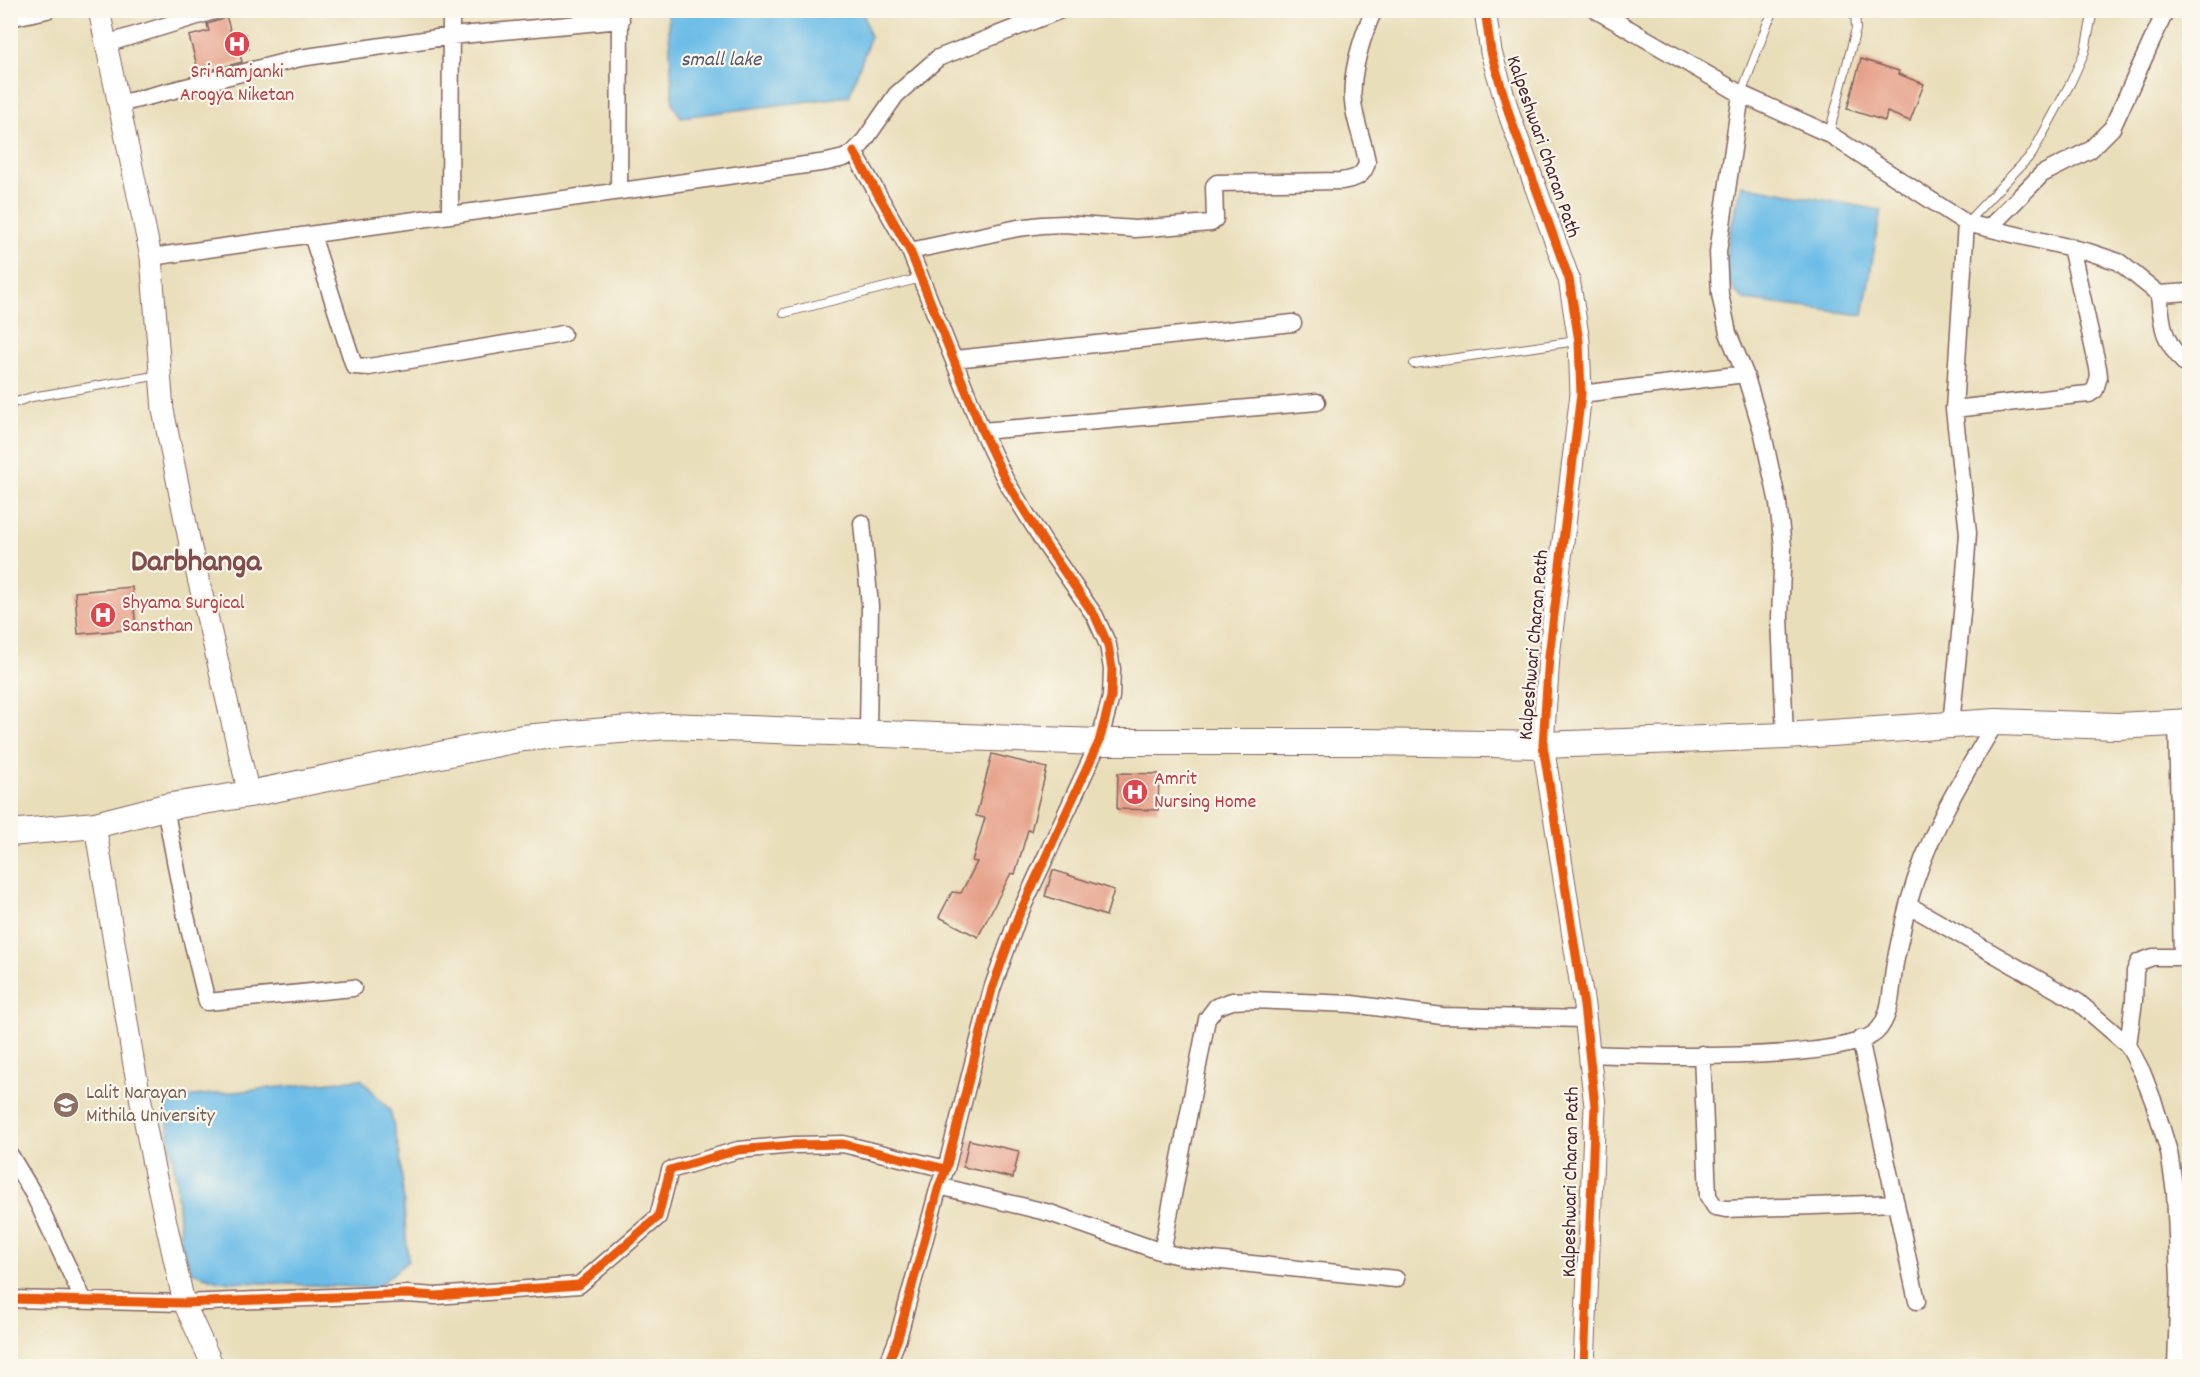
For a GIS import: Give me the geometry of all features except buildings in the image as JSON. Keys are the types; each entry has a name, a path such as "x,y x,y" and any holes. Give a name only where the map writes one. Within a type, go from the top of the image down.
{"main road":[{"path":"10,833 95,825 165,807 249,794 523,738 668,726 1099,742 1365,742 1543,746 1785,736 1996,722 2118,726 2183,722"}],"street":[{"path":"10,18 47,10"},
{"path":"99,10 151,257 163,410 190,544 249,794"},
{"path":"106,44 217,10"},
{"path":"450,215 451,10"},
{"path":"151,257 844,158 862,144 896,95 938,58 1061,10"},
{"path":"910,250 1042,225 1064,224 1135,229 1211,223 1215,219 1214,186 1217,183 1341,182 1357,177 1362,174 1367,162 1352,90 1363,38 1374,10"},
{"name":"Kalpeshwari Charan Path","path":"1485,10 1491,52 1510,117 1569,279 1580,341 1581,394 1549,656 1543,746 1585,1019 1595,1106 1584,1366"},
{"path":"1596,10 1741,94 1828,134 1966,223 2071,247 2119,262 2159,294 2190,292"},
{"path":"1989,228 2042,174 2090,150 2112,128 2166,10"},
{"path":"119,104 300,58 621,15 619,191"},
{"path":"1741,94 1718,252 1720,294 1726,323 1745,374 1763,434 1778,502 1783,547 1780,617 1785,736"},
{"path":"854,152 910,250 982,431 1006,481 1045,544 1095,616 1108,645 1112,669 1111,697 1099,742 1018,917 992,989 946,1169 939,1186 898,1338 887,1366"},
{"path":"1951,725 1968,533 1954,409 1966,223"},
{"path":"312,235 354,366 369,367 563,334"},
{"path":"1954,409 2089,394 2095,390 2098,384 2098,368 2071,247"},
{"path":"2159,294 2163,329 2168,342 2190,369"},
{"path":"955,359 1293,323"},
{"path":"1581,394 1745,374"},
{"path":"982,431 1317,402"},
{"path":"862,523 870,606 868,732"},
{"path":"1589,1054 1810,1052 1860,1039 1875,1032 1887,1013 1908,904 1930,838 1947,803 1996,722"},
{"path":"2128,1045 2137,965 2147,958 2186,957 2183,722"},
{"path":"165,807 184,908 207,1002 353,988"},
{"path":"95,825 134,1065 184,1303 213,1366"},
{"path":"1908,904 2078,1002 2128,1045 2150,1092 2169,1152 2175,1192 2179,1279 2176,1366"},
{"path":"1162,1252 1207,1018 1216,1007 1232,1001 1251,1000 1352,1004 1442,1016 1585,1019"},
{"path":"1860,1039 1917,1301"},
{"path":"1701,1054 1708,1196 1714,1207 1726,1209 1896,1203"},
{"path":"10,1299 184,1303 407,1294 436,1296 579,1285 658,1217 670,1170 738,1150 843,1144 946,1169"},
{"path":"10,1155 34,1195 83,1299"},
{"path":"939,1186 1050,1213 1162,1252 1205,1260 1396,1279"}],"lane":[{"path":"1741,94 1768,22 1775,10"},
{"path":"1828,134 1856,29 1855,10"},
{"path":"1966,223 2032,154 2085,51 2093,10"},
{"path":"784,313 921,278"},
{"path":"1414,364 1580,341"},
{"path":"10,405 32,397 161,375"}],"water":[{"name":"small lake","path":"668,11 863,11 870,38 849,96 681,117 673,105"},
{"path":"1742,185 1881,210 1863,315 1745,300 1735,291 1726,267 1729,239"},
{"path":"361,1079 390,1110 400,1155 408,1261 376,1288 219,1281 192,1272 181,1244 176,1180 164,1099"}],"cycle path":[{"path":"1485,10 1491,52 1510,117 1569,279 1579,341 1581,394 1549,656 1543,745 1584,1006 1595,1106 1584,1366"},
{"path":"854,152 910,251 982,431 1006,481 1045,544 1095,616 1108,645 1112,669 1111,697 1099,742 1018,917 992,989 946,1169 939,1186 898,1338 887,1366"},
{"path":"10,1299 184,1303 407,1294 436,1296 579,1285 658,1217 670,1170 738,1150 843,1144 946,1169"}],"place":[{"name":"Sri Ramjanki Arogya Niketan","path":"237,44"},
{"name":"Shyama Surgical Sansthan","path":"103,615"},
{"name":"Amrit Nursing Home","path":"1135,792"},
{"name":"Lalit Narayan Mithila University","path":"66,1105"}],"district":[{"name":"Darbhanga","path":"196,564"}]}
